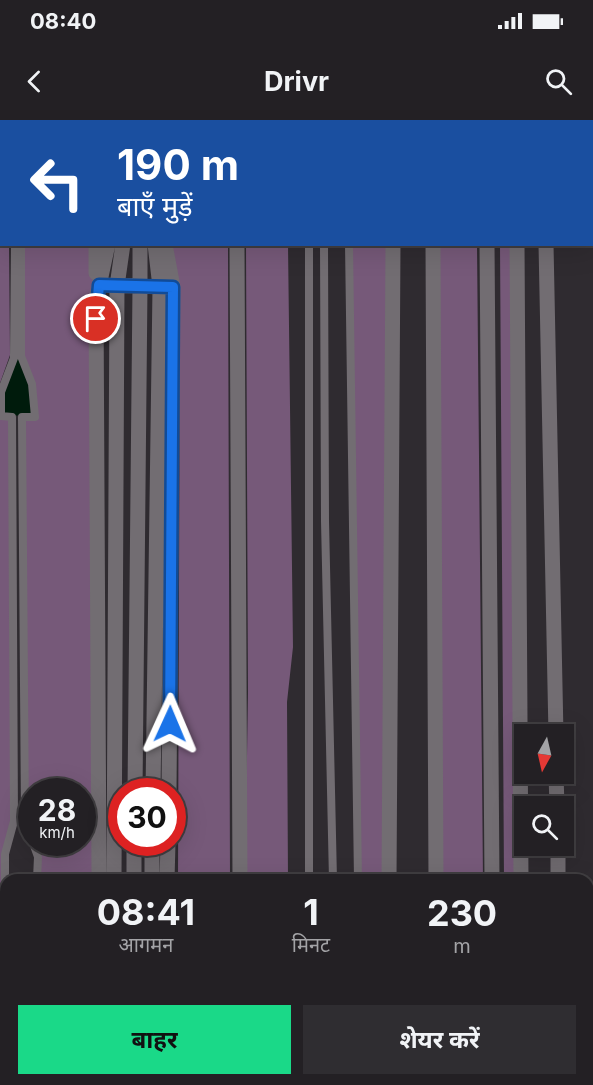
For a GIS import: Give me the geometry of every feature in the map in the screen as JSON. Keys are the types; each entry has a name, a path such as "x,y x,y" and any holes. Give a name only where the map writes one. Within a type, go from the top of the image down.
{"street":[{"path":"96,246 99,874"},
{"path":"98,292 108,246"},
{"path":"114,874 117,286 123,246"},
{"path":"135,778 140,246"},
{"path":"153,778 166,287 156,246"},
{"path":"165,246 169,778"},
{"path":"237,246 240,874"},
{"path":"389,874 393,246"},
{"path":"434,246 436,874"},
{"path":"487,246 492,874"},
{"path":"517,246 521,874"},
{"path":"546,246 556,724"},
{"path":"98,292 117,286 166,287"},
{"path":"134,856 134,874"},
{"path":"152,856 152,874"},
{"path":"167,874 168,856"},
{"path":"558,856 558,874"}],"lane":[{"path":"4,874 5,854 14,821 12,417 0,417 1,392 14,358 15,246"},
{"path":"21,246 21,356 32,384 35,417 22,417 25,778"},
{"path":"309,246 309,874"},
{"path":"324,246 325,521 333,874"},
{"path":"349,246 358,874"},
{"path":"37,874 38,856"}],"shaded area":[{"path":"0,246 9,246 10,355 0,383"},
{"path":"21,246 94,246 95,778 27,778"},
{"path":"172,246 228,246 230,874 178,874 178,856 186,856 186,778 178,778 180,292"},
{"path":"246,246 288,246 293,647 287,702 288,874 245,874 248,693"},
{"path":"352,246 392,246 387,874 361,874"},
{"path":"436,246 477,246 483,874 439,874"},
{"path":"500,246 514,246 519,724 514,724 514,784 519,784 519,796 514,796 514,856 520,856 520,874 504,874"},
{"path":"14,358 20,358 31,386 34,415 2,416 3,392"},
{"path":"0,420 9,420 12,821 7,874 0,874"},
{"path":"38,856 95,856 95,874 39,874"}],"route":[{"path":"96,319 99,285 173,287 170,724"}]}
